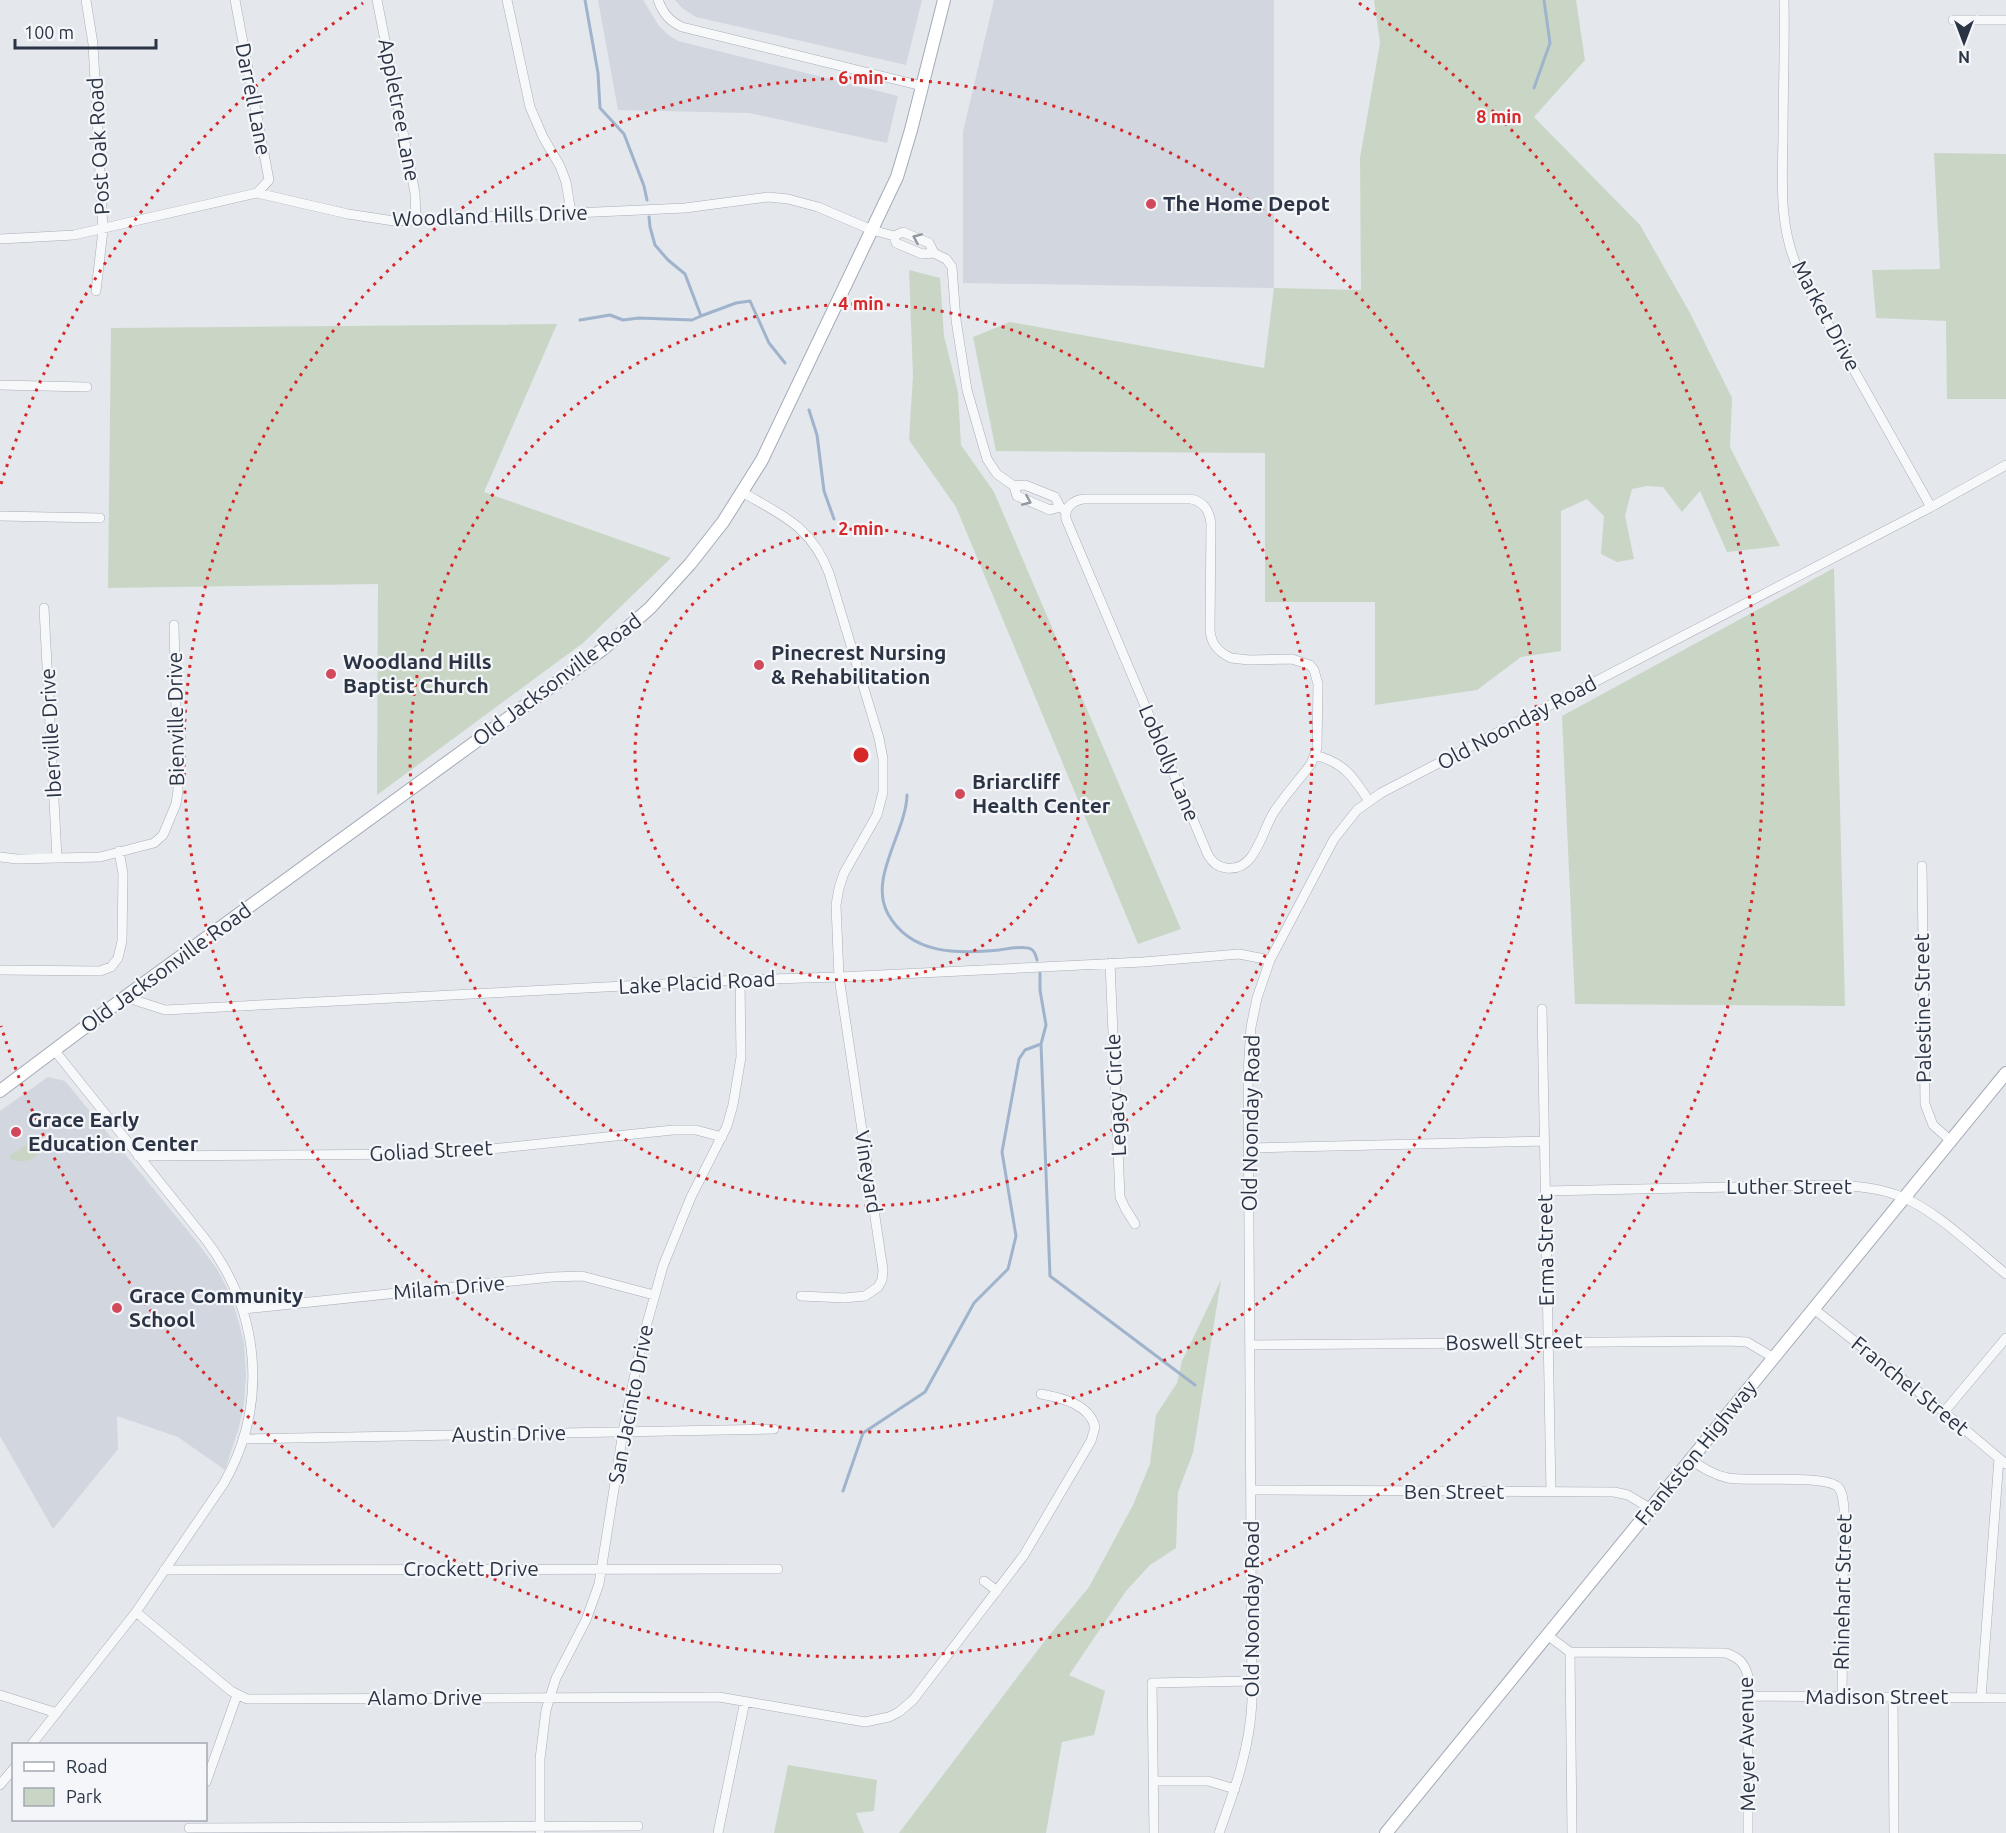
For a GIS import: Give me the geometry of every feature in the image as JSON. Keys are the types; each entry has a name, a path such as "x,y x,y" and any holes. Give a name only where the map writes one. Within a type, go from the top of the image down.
{"main road":[{"name":"Old Jacksonville Road","path":"0,1091 125,997 616,639 650,608 690,564 723,522 765,452 901,166 944,0"},
{"name":"Frankston Highway","path":"1386,1833 2006,1073"}],"street":[{"name":"Post Oak Road","path":"86,0 93,44 103,230 96,291"},
{"name":"Darrell Lane","path":"235,0 268,180 257,193"},
{"name":"Appletree Lane","path":"377,0 415,193 416,220"},
{"path":"507,0 530,107 543,137 560,166 566,182 571,212"},
{"path":"657,0 666,17 682,27 922,86"},
{"name":"Market Drive","path":"1784,0 1782,187 1784,223 1788,243 1800,274 1931,507"},
{"path":"1953,20 2006,20"},
{"name":"Woodland Hills Drive","path":"0,239 74,235 103,230 257,193 394,221 685,208 768,197 788,199 818,207 872,230"},
{"path":"872,230 894,236 903,232 929,243 934,253 946,259 952,267 956,320 966,381 987,459 998,474 1014,486 1017,496 1050,510 1063,509 1073,502 1083,500 1191,499 1204,505 1211,523 1210,630 1212,642 1219,651 1231,658 1292,659 1310,665 1317,676 1318,684 1316,755 1332,760 1347,770 1369,801"},
{"path":"0,385 87,387"},
{"name":"Old Noonday Road","path":"1219,1833 1235,1789 1250,1730 1252,1681 1248,1073 1251,1027 1257,998 1270,960 1334,839 1348,820 1369,801 1931,507 2006,465"},
{"path":"1014,486 1025,485 1055,497 1063,509"},
{"path":"742,492 799,526 820,554 829,573 881,748 884,780 880,804 868,833 844,873 837,896 839,977"},
{"name":"Loblolly Lane","path":"1063,509 1212,862 1217,866 1230,868 1246,863 1251,858 1272,815 1316,755"},
{"path":"0,516 100,518"},
{"name":"Iberville Drive","path":"44,608 57,858"},
{"name":"Bienville Drive","path":"0,857 17,860 100,857 154,843 163,835 176,804 178,790 174,625"},
{"path":"0,970 100,971 111,967 118,958 122,941 123,873 119,851"},
{"name":"Palestine Street","path":"1922,866 1925,1104 1933,1125 1951,1141"},
{"name":"Lake Placid Road","path":"125,997 165,1010 1110,963 1239,954 1270,960"},
{"name":"Legacy Circle","path":"1110,963 1120,1197 1135,1224"},
{"name":"Vineyard","path":"801,1296 844,1298 865,1296 878,1287 882,1280 882,1256 864,1153 839,977"},
{"name":"San Jacinto Drive","path":"540,1830 540,1748 543,1722 560,1669 589,1613 602,1569 623,1432 654,1295 686,1208 722,1137 733,1106 740,1064 742,1025 740,980"},
{"name":"Erma Street","path":"1542,1009 1551,1492"},
{"path":"33,1743 136,1612 224,1483 243,1439 251,1407 253,1376 250,1340 243,1309 233,1282 214,1251 55,1051"},
{"name":"Goliad Street","path":"138,1155 417,1154 482,1150 673,1130 696,1130 722,1137"},
{"path":"1250,1148 1544,1141"},
{"name":"Luther Street","path":"1545,1191 1841,1185 1867,1188 1905,1198 1928,1211 2006,1274"},
{"name":"Milam Drive","path":"243,1309 552,1277 582,1276 654,1295"},
{"name":"Franchel Street","path":"1814,1309 2002,1461"},
{"path":"1944,1412 2006,1338"},
{"name":"Boswell Street","path":"1250,1345 1740,1341 1754,1345 1774,1358"},
{"name":"Alamo Drive","path":"136,1612 237,1695 252,1700 719,1697 859,1721 878,1720 900,1712 913,1700 997,1591 1031,1544 1091,1441 1095,1431 1091,1417 1069,1400 1041,1394"},
{"name":"Austin Drive","path":"243,1439 774,1429"},
{"name":"Rhinehart Street","path":"1691,1460 1710,1472 1731,1478 1815,1480 1831,1482 1839,1488 1844,1508 1842,1698"},
{"path":"1981,1698 2002,1461"},
{"name":"Ben Street","path":"1252,1491 1622,1493 1651,1509"},
{"name":"Crockett Drive","path":"165,1570 778,1569"},
{"path":"984,1581 997,1591"},
{"path":"1547,1635 1570,1652 1572,1833"},
{"name":"Meyer Avenue","path":"1570,1652 1726,1653 1739,1658 1748,1676 1748,1833"},
{"path":"1154,1833 1152,1683 1252,1681"},
{"path":"0,1695 57,1713"},
{"path":"207,1779 237,1695"},
{"name":"Madison Street","path":"1748,1696 2006,1698"},
{"path":"1893,1698 1894,1833"},
{"path":"718,1833 746,1701"},
{"path":"0,1785 12,1770"},
{"path":"1153,1781 1208,1781 1235,1789"},
{"path":"190,1827 540,1830 638,1826"}],"shaded area":[{"path":"598,0 643,0 659,26 678,41 898,96 887,143 749,113 618,110"},
{"path":"675,0 922,0 906,65 696,17 682,8"},
{"path":"994,0 1274,0 1274,288 963,283 963,132"},
{"name":"Grace Community School","path":"48,1077 65,1081 217,1269 230,1294 239,1323 244,1344 246,1376 239,1427 225,1470 178,1437 117,1416 118,1449 53,1529 0,1436 0,1111"}],"green space":[{"path":"1374,0 1576,0 1585,60 1534,117 1640,225 1690,313 1732,398 1730,447 1780,546 1727,552 1700,491 1682,512 1663,487 1647,486 1632,489 1625,516 1634,559 1617,562 1601,554 1604,516 1587,499 1561,511 1561,651 1521,657 1477,690 1375,705 1375,602 1265,602 1265,453 996,451 973,337 1010,322 1264,368 1274,288 1361,290 1360,158 1380,43"},
{"path":"1934,153 2006,154 2006,399 1947,399 1946,321 1876,318 1872,270 1940,269"},
{"path":"909,270 940,278 944,336 958,392 961,445 994,492 1181,929 1138,944 956,507 909,440 913,376"},
{"path":"557,324 484,492 671,558 583,643 377,795 378,584 108,588 111,328"},
{"path":"1834,568 1845,1006 1575,1004 1562,716"},
{"path":"38,1137 46,1148 27,1161 12,1160 9,1156"},
{"path":"1221,1280 1193,1453 1178,1492 1176,1548 1150,1565 1126,1591 1069,1675 1105,1691 1094,1735 1062,1742 1046,1833 899,1833 1047,1638 1089,1587 1133,1505 1150,1464 1156,1415 1177,1383 1182,1361"},
{"path":"788,1765 877,1780 874,1811 856,1813 864,1833 774,1833"}],"waterway":[{"path":"585,0 598,73 600,108 624,134 647,200"},
{"path":"1534,88 1550,43 1544,0"},
{"path":"649,217 655,245 685,274 701,316 736,303 750,301 769,343 785,363"},
{"path":"580,320 610,315 623,320 639,318 692,320 701,316"},
{"path":"809,410 817,435 824,491 834,519"},
{"path":"907,795 901,825 882,886 883,900 888,914 898,927 909,937 937,949 968,952 1024,947 1032,950 1037,960"},
{"path":"1040,973 1040,990 1046,1025 1041,1044 1050,1276 1195,1385"},
{"path":"843,1491 863,1433 925,1392 974,1303 1008,1269 1016,1236 1002,1152 1019,1059 1025,1050 1041,1044"}],"place":[{"name":"The Home Depot","path":"1151,204"},
{"name":"Pinecrest Nursing & Rehabilitation","path":"759,665"},
{"name":"Woodland Hills Baptist Church","path":"331,674"},
{"name":"Briarcliff Health Center","path":"960,794"},
{"name":"Grace Early Education Center","path":"16,1132"},
{"name":"Grace Community School","path":"117,1308"}]}
